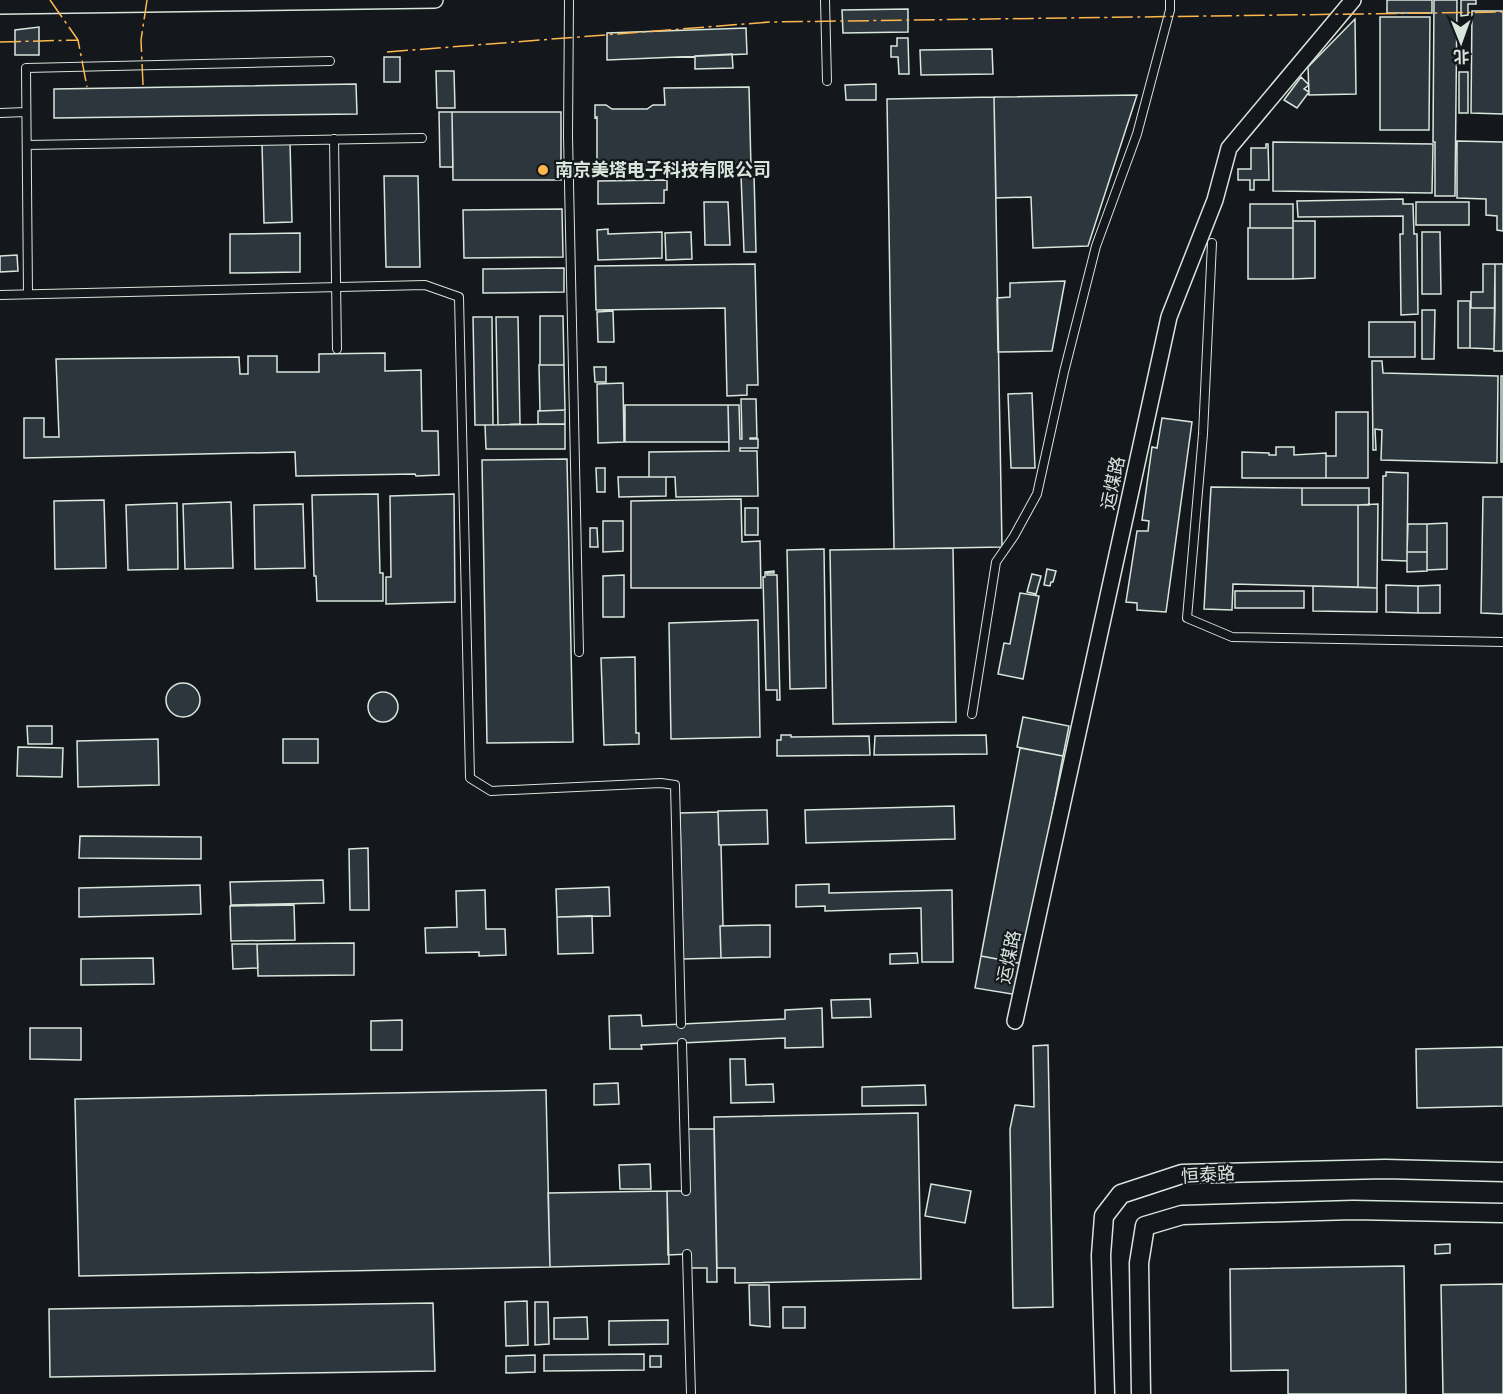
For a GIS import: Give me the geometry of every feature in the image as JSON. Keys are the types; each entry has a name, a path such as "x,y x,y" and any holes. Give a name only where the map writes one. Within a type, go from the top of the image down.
{"street":[{"path":"0,6 435,0"},
{"name":"运煤路","path":"1015,1021 1169,317 1215,200 1228,148 1353,0"},
{"name":"恒泰路","path":"1105,1394 1101,1255 1104,1216 1121,1194 1182,1174 1385,1170 1503,1172"},
{"path":"1141,1394 1139,1263 1145,1226 1182,1215 1353,1210 1503,1213"}],"lane":[{"path":"569,0 568,136 579,652"},
{"path":"825,0 827,81"},
{"path":"972,714 996,562 1014,536 1037,494 1064,372 1096,246 1137,135 1170,10 1170,0"},
{"path":"28,294 26,68 330,61"},
{"path":"0,113 26,112"},
{"path":"27,144 422,138"},
{"path":"334,139 337,350"},
{"path":"1212,243 1203,434 1187,618 1232,637 1503,642"},
{"path":"0,295 425,285 459,297 470,778 491,790 661,783 675,785 681,1024"},
{"path":"682,1044 686,1191"},
{"path":"687,1254 691,1394"}],"building":[{"path":"1387,0 1432,0 1432,13 1387,13"},
{"path":"1434,0 1457,0 1455,196 1435,196"},
{"path":"1461,0 1476,0 1476,4 1468,4 1468,15 1461,16"},
{"path":"908,9 908,32 843,33 842,10"},
{"path":"1472,11 1503,11 1503,114 1471,113"},
{"path":"1380,17 1430,17 1429,130 1380,130"},
{"path":"1355,19 1356,94 1309,95 1308,67"},
{"path":"39,27 39,55 15,55 15,30"},
{"path":"746,28 747,54 607,60 607,33"},
{"path":"897,38 908,38 909,74 899,74 898,57 891,57 891,46 897,46"},
{"path":"992,49 993,74 921,75 920,50"},
{"path":"732,54 733,68 695,69 695,56"},
{"path":"384,57 400,57 400,82 384,82"},
{"path":"436,71 454,71 455,108 437,108"},
{"path":"1459,72 1468,72 1468,113 1459,113"},
{"path":"1301,77 1309,85 1304,89 1309,92 1297,108 1284,100"},
{"path":"356,84 357,114 54,118 54,89"},
{"path":"876,84 876,100 846,100 845,85"},
{"path":"749,87 751,168 597,171 595,105 606,105 612,109 647,109 653,105 665,105 664,88"},
{"path":"1137,95 1088,246 1033,248 1031,197 996,198 994,97"},
{"path":"994,97 1002,547 894,549 887,99"},
{"path":"439,112 452,112 453,167 440,167"},
{"path":"452,112 561,112 561,180 453,180"},
{"path":"1457,141 1503,142 1503,231 1497,230 1497,216 1486,215 1486,199 1457,198"},
{"path":"290,142 292,222 264,223 262,143"},
{"path":"1273,142 1433,144 1432,193 1273,191"},
{"path":"1268,144 1269,180 1254,180 1254,190 1250,190 1250,180 1238,180 1238,169 1251,169 1251,148 1266,148"},
{"path":"741,175 754,175 756,252 744,252"},
{"path":"384,176 418,176 420,267 386,267"},
{"path":"667,180 664,203 598,204 598,181"},
{"path":"1403,199 1403,204 1413,204 1414,234 1417,234 1418,314 1401,315 1400,234 1403,234 1403,216 1298,217 1297,201"},
{"path":"704,202 728,202 730,245 705,245"},
{"path":"1416,202 1469,202 1469,225 1416,225"},
{"path":"1250,204 1293,204 1293,228 1250,228"},
{"path":"562,209 563,257 464,258 463,210"},
{"path":"1293,221 1315,221 1315,278 1293,279"},
{"path":"1248,228 1293,228 1293,279 1248,279"},
{"path":"608,229 608,234 662,232 662,258 598,260 597,230"},
{"path":"691,232 692,259 666,260 665,233"},
{"path":"1422,232 1440,232 1441,294 1422,294"},
{"path":"300,233 300,272 230,273 230,234"},
{"path":"17,255 18,271 0,272 0,256"},
{"path":"755,264 758,385 747,385 747,395 727,396 725,308 596,310 595,266"},
{"path":"1483,264 1495,264 1495,308 1471,308 1471,292 1483,292"},
{"path":"1495,264 1503,264 1503,351 1494,351"},
{"path":"564,268 564,292 483,293 483,269"},
{"path":"1065,281 1052,351 998,352 997,298 1010,297 1010,283"},
{"path":"1458,301 1470,301 1470,348 1458,348"},
{"path":"1470,308 1495,308 1494,349 1470,348"},
{"path":"1422,310 1435,310 1434,359 1422,359"},
{"path":"613,311 614,342 598,342 597,312"},
{"path":"540,316 563,316 564,365 540,365"},
{"path":"473,317 492,317 493,425 475,425"},
{"path":"496,317 518,317 520,424 498,425"},
{"path":"1369,322 1415,322 1415,357 1369,357"},
{"path":"385,353 385,371 421,370 422,431 438,431 439,475 296,476 295,452 24,458 24,418 44,418 44,437 59,437 56,359 239,357 240,374 248,374 248,356 277,356 277,372 319,372 319,354"},
{"path":"1372,361 1382,361 1383,373 1498,376 1497,463 1381,460 1382,430 1375,429 1376,450 1373,450"},
{"path":"539,365 564,365 565,410 540,411"},
{"path":"594,367 606,367 606,382 595,382"},
{"path":"1501,376 1503,376 1503,462 1501,462"},
{"path":"623,383 624,442 598,443 597,384"},
{"path":"1032,393 1035,468 1011,468 1008,394"},
{"path":"741,399 756,399 757,438 750,439 758,439 758,448 740,448 740,451 757,451 758,496 676,497 675,477 649,477 649,452 729,451 728,405 739,405 740,439 742,439"},
{"path":"625,405 728,405 729,442 625,442"},
{"path":"565,410 565,424 538,424 538,411"},
{"path":"1336,412 1368,412 1368,478 1326,478 1326,456 1336,456"},
{"path":"1162,418 1192,422 1166,612 1137,610 1137,603 1126,602 1137,531 1148,531 1149,521 1142,520 1152,447 1157,448"},
{"path":"565,424 565,449 486,449 485,425"},
{"path":"1276,447 1294,447 1294,455 1326,453 1326,478 1242,478 1242,452 1276,455"},
{"path":"567,459 573,742 487,743 482,460"},
{"path":"596,468 605,468 605,492 597,492"},
{"path":"1386,472 1408,473 1407,561 1382,560 1383,476 1386,476"},
{"path":"618,477 666,477 666,496 619,497"},
{"path":"1211,487 1302,488 1302,505 1358,505 1358,587 1233,584 1232,610 1204,609"},
{"path":"1302,488 1369,488 1369,505 1302,505"},
{"path":"378,494 383,601 317,601 316,576 314,576 312,495"},
{"path":"454,494 455,602 386,604 386,577 391,577 390,496"},
{"path":"1483,497 1503,497 1503,614 1481,613"},
{"path":"741,499 742,542 760,541 761,588 631,588 631,501"},
{"path":"104,500 106,568 55,569 54,501"},
{"path":"231,502 233,568 185,569 183,504"},
{"path":"177,503 178,569 128,570 126,505"},
{"path":"303,504 305,568 255,569 254,505"},
{"path":"1378,504 1377,588 1358,587 1358,505"},
{"path":"745,508 758,508 758,535 745,535"},
{"path":"603,521 623,521 623,551 603,552"},
{"path":"1447,523 1447,569 1427,570 1427,524"},
{"path":"1408,524 1427,524 1427,552 1407,552"},
{"path":"590,528 597,528 598,547 590,547"},
{"path":"953,548 956,722 833,724 830,550"},
{"path":"824,549 826,688 790,689 787,550"},
{"path":"1407,552 1427,552 1427,571 1407,572"},
{"path":"1047,569 1056,571 1050,586 1044,585"},
{"path":"774,571 767,575 777,575 780,700 777,700 777,690 766,690 763,577 765,577 765,572"},
{"path":"1032,574 1041,576 1036,594 1027,592"},
{"path":"624,575 624,617 603,617 603,576"},
{"path":"1386,585 1418,586 1418,613 1386,612"},
{"path":"1440,585 1440,613 1418,613 1418,586"},
{"path":"1313,586 1377,588 1377,612 1313,611"},
{"path":"1235,591 1304,591 1304,608 1235,608"},
{"path":"1020,593 1039,596 1023,679 998,674 1004,643 1010,644"},
{"path":"758,620 760,737 671,739 669,623"},
{"path":"635,657 636,733 639,733 639,744 604,745 601,658"},
{"path":"183,683 195,688 200,700 195,712 183,717 171,712 166,700 171,688"},
{"path":"383,692 394,696 398,707 394,718 383,722 372,718 368,707 372,696"},
{"path":"1023,717 1069,726 1063,756 1017,747"},
{"path":"27,726 52,726 52,744 28,744"},
{"path":"781,735 791,735 791,737 869,736 870,755 777,756 777,740 781,740"},
{"path":"986,735 987,754 874,755 875,736"},
{"path":"158,739 159,785 78,787 77,741"},
{"path":"283,739 318,739 318,763 283,763"},
{"path":"18,747 63,748 62,777 17,776"},
{"path":"1020,748 1063,756 1024,964 981,956"},
{"path":"954,806 955,839 806,843 805,810"},
{"path":"767,810 768,844 719,845 718,811"},
{"path":"718,812 723,926 720,926 721,958 683,959 680,813"},
{"path":"80,836 201,837 201,859 79,858"},
{"path":"368,848 369,910 350,910 349,849"},
{"path":"323,880 324,903 231,905 230,882"},
{"path":"829,884 829,893 952,890 953,962 922,962 921,908 825,911 825,906 796,907 796,885"},
{"path":"200,885 201,914 79,917 79,888"},
{"path":"609,887 610,916 557,917 556,889"},
{"path":"485,890 486,929 505,929 506,955 479,956 479,952 426,953 425,928 457,927 456,891"},
{"path":"294,905 295,940 231,941 230,906"},
{"path":"592,916 593,953 558,954 557,917"},
{"path":"770,925 770,957 721,958 720,926"},
{"path":"354,943 354,975 258,976 257,944"},
{"path":"232,944 257,944 258,968 233,969"},
{"path":"917,953 918,963 890,964 890,954"},
{"path":"981,956 1024,964 1018,995 975,988"},
{"path":"153,958 154,984 81,985 81,959"},
{"path":"870,999 871,1017 832,1018 831,1000"},
{"path":"822,1008 823,1047 785,1048 785,1038 641,1045 642,1049 610,1049 609,1016 641,1015 642,1026 785,1019 785,1010"},
{"path":"402,1020 402,1050 371,1050 371,1021"},
{"path":"30,1028 81,1028 81,1060 30,1059"},
{"path":"1048,1045 1053,1307 1013,1308 1010,1129 1015,1105 1034,1107 1033,1046"},
{"path":"1503,1047 1503,1106 1417,1108 1416,1049"},
{"path":"730,1059 745,1059 746,1085 773,1084 774,1102 731,1103"},
{"path":"618,1083 619,1104 594,1105 594,1084"},
{"path":"925,1085 926,1105 862,1106 862,1087"},
{"path":"546,1090 550,1267 79,1276 75,1099"},
{"path":"918,1113 921,1279 735,1283 735,1268 717,1268 714,1117"},
{"path":"686,1129 714,1129 717,1282 707,1282 707,1268 689,1268 689,1254 668,1255 667,1191 687,1191"},
{"path":"650,1164 651,1189 620,1189 619,1165"},
{"path":"931,1184 971,1191 965,1223 925,1216"},
{"path":"667,1191 669,1264 550,1267 548,1193"},
{"path":"1450,1244 1450,1253 1435,1254 1435,1245"},
{"path":"1404,1266 1406,1394 1288,1394 1288,1370 1231,1371 1230,1269"},
{"path":"1503,1284 1503,1394 1443,1394 1441,1285"},
{"path":"749,1285 769,1285 770,1327 750,1325"},
{"path":"527,1301 528,1345 506,1346 505,1302"},
{"path":"535,1302 548,1302 549,1344 535,1345"},
{"path":"433,1303 435,1371 50,1377 49,1309"},
{"path":"783,1307 805,1307 805,1328 783,1328"},
{"path":"587,1317 588,1339 554,1339 554,1318"},
{"path":"668,1320 668,1344 609,1345 609,1321"},
{"path":"644,1354 644,1370 544,1371 544,1355"},
{"path":"535,1355 535,1372 506,1373 506,1356"},
{"path":"650,1356 661,1356 661,1367 650,1367"}],"power":[{"path":"50,0 78,40"},
{"path":"143,85 141,40 147,0"},
{"path":"387,52 770,22 1503,12"},
{"path":"0,42 78,40 87,87"}],"place":[{"name":"南京美塔电子科技有限公司","path":"543,170"}]}
